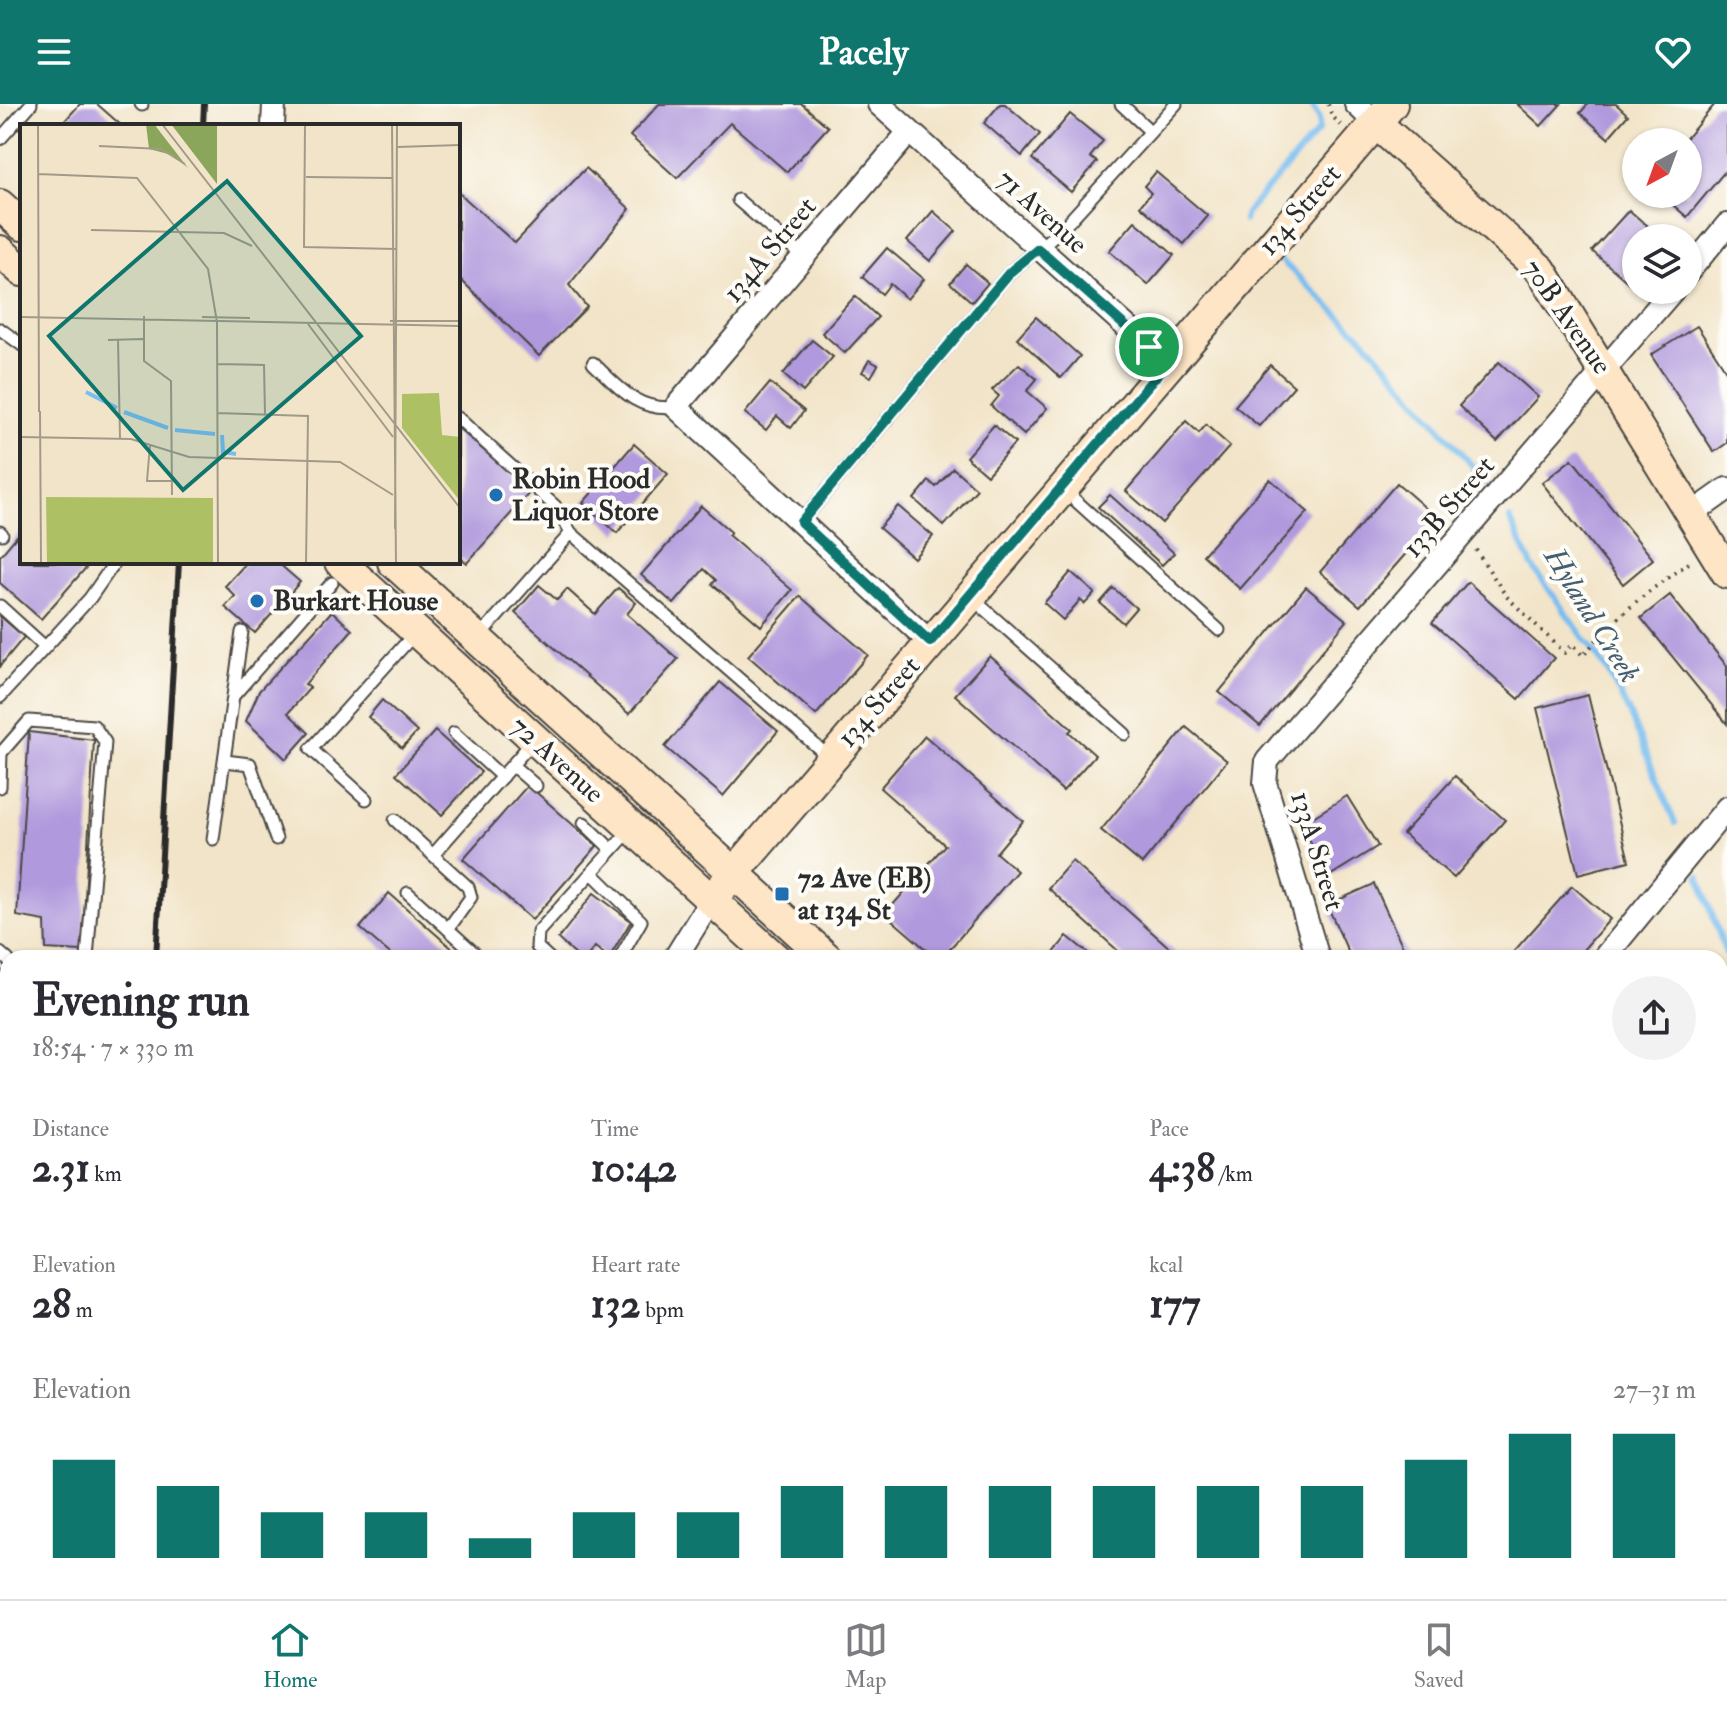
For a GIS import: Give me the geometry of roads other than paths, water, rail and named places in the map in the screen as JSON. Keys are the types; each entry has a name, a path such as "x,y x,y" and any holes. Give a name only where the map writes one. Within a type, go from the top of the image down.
{"street":[{"path":"273,124 274,104"},
{"name":"71 Avenue","path":"879,104 1167,363"},
{"name":"134 Street","path":"711,900 1167,363 1375,110"},
{"name":"70B Avenue","path":"1375,110 1533,261 1606,372 1689,516 1727,573"},
{"name":"134A Street","path":"676,407 909,132"},
{"path":"0,205 20,223"},
{"path":"1702,255 1727,225"},
{"name":"133B Street","path":"1267,761 1662,304"},
{"path":"676,407 930,642"},
{"path":"1689,516 1727,489"},
{"name":"72 Avenue","path":"395,564 818,950"},
{"name":"72 Avenue","path":"343,569 534,739 622,839 711,900 766,950"},
{"name":"133A Street","path":"1267,761 1265,783 1316,950"},
{"path":"1611,950 1727,808"},
{"path":"680,950 711,900"}],"lane":[{"path":"0,139 31,104"},
{"path":"1121,104 1150,131"},
{"path":"801,522 1010,272 1062,229 1176,104"},
{"path":"738,200 804,257"},
{"path":"0,329 20,344"},
{"path":"593,363 640,405 658,410 676,407"},
{"path":"460,420 555,506 571,533 830,758"},
{"path":"1061,487 1219,630"},
{"path":"477,639 571,533"},
{"path":"0,697 90,598 114,564"},
{"path":"234,695 343,569"},
{"path":"970,596 1125,734"},
{"path":"0,606 45,647"},
{"path":"366,799 311,749 416,631"},
{"path":"213,839 242,632"},
{"path":"0,787 1,753 29,721 94,726 105,742 88,950"},
{"path":"454,733 502,777"},
{"path":"433,855 534,739"},
{"path":"225,761 250,764 276,839"},
{"path":"512,765 536,786"},
{"path":"395,820 468,887 471,897 448,929"},
{"path":"540,950 537,947 538,932 622,839 584,823"},
{"path":"592,873 641,921 625,950"},
{"path":"408,893 471,950"}],"waterway":[{"name":"Hyland Creek","path":"1244,221 1246,213 1319,130 1319,118 1311,104"},
{"name":"Hyland Creek","path":"1283,262 1365,340 1487,483"},
{"name":"Hyland Creek","path":"1510,519 1532,566 1607,670 1628,710 1675,823"},
{"name":"Hyland Creek","path":"1699,876 1725,950"}],"railway":[{"path":"203,124 204,104"},
{"path":"156,950 179,564"}],"place":[{"name":"Robin Hood Liquor Store","path":"496,495"},
{"name":"Burkart House","path":"257,601"},
{"name":"72 Ave (EB) at 134 St","path":"782,894"}]}
